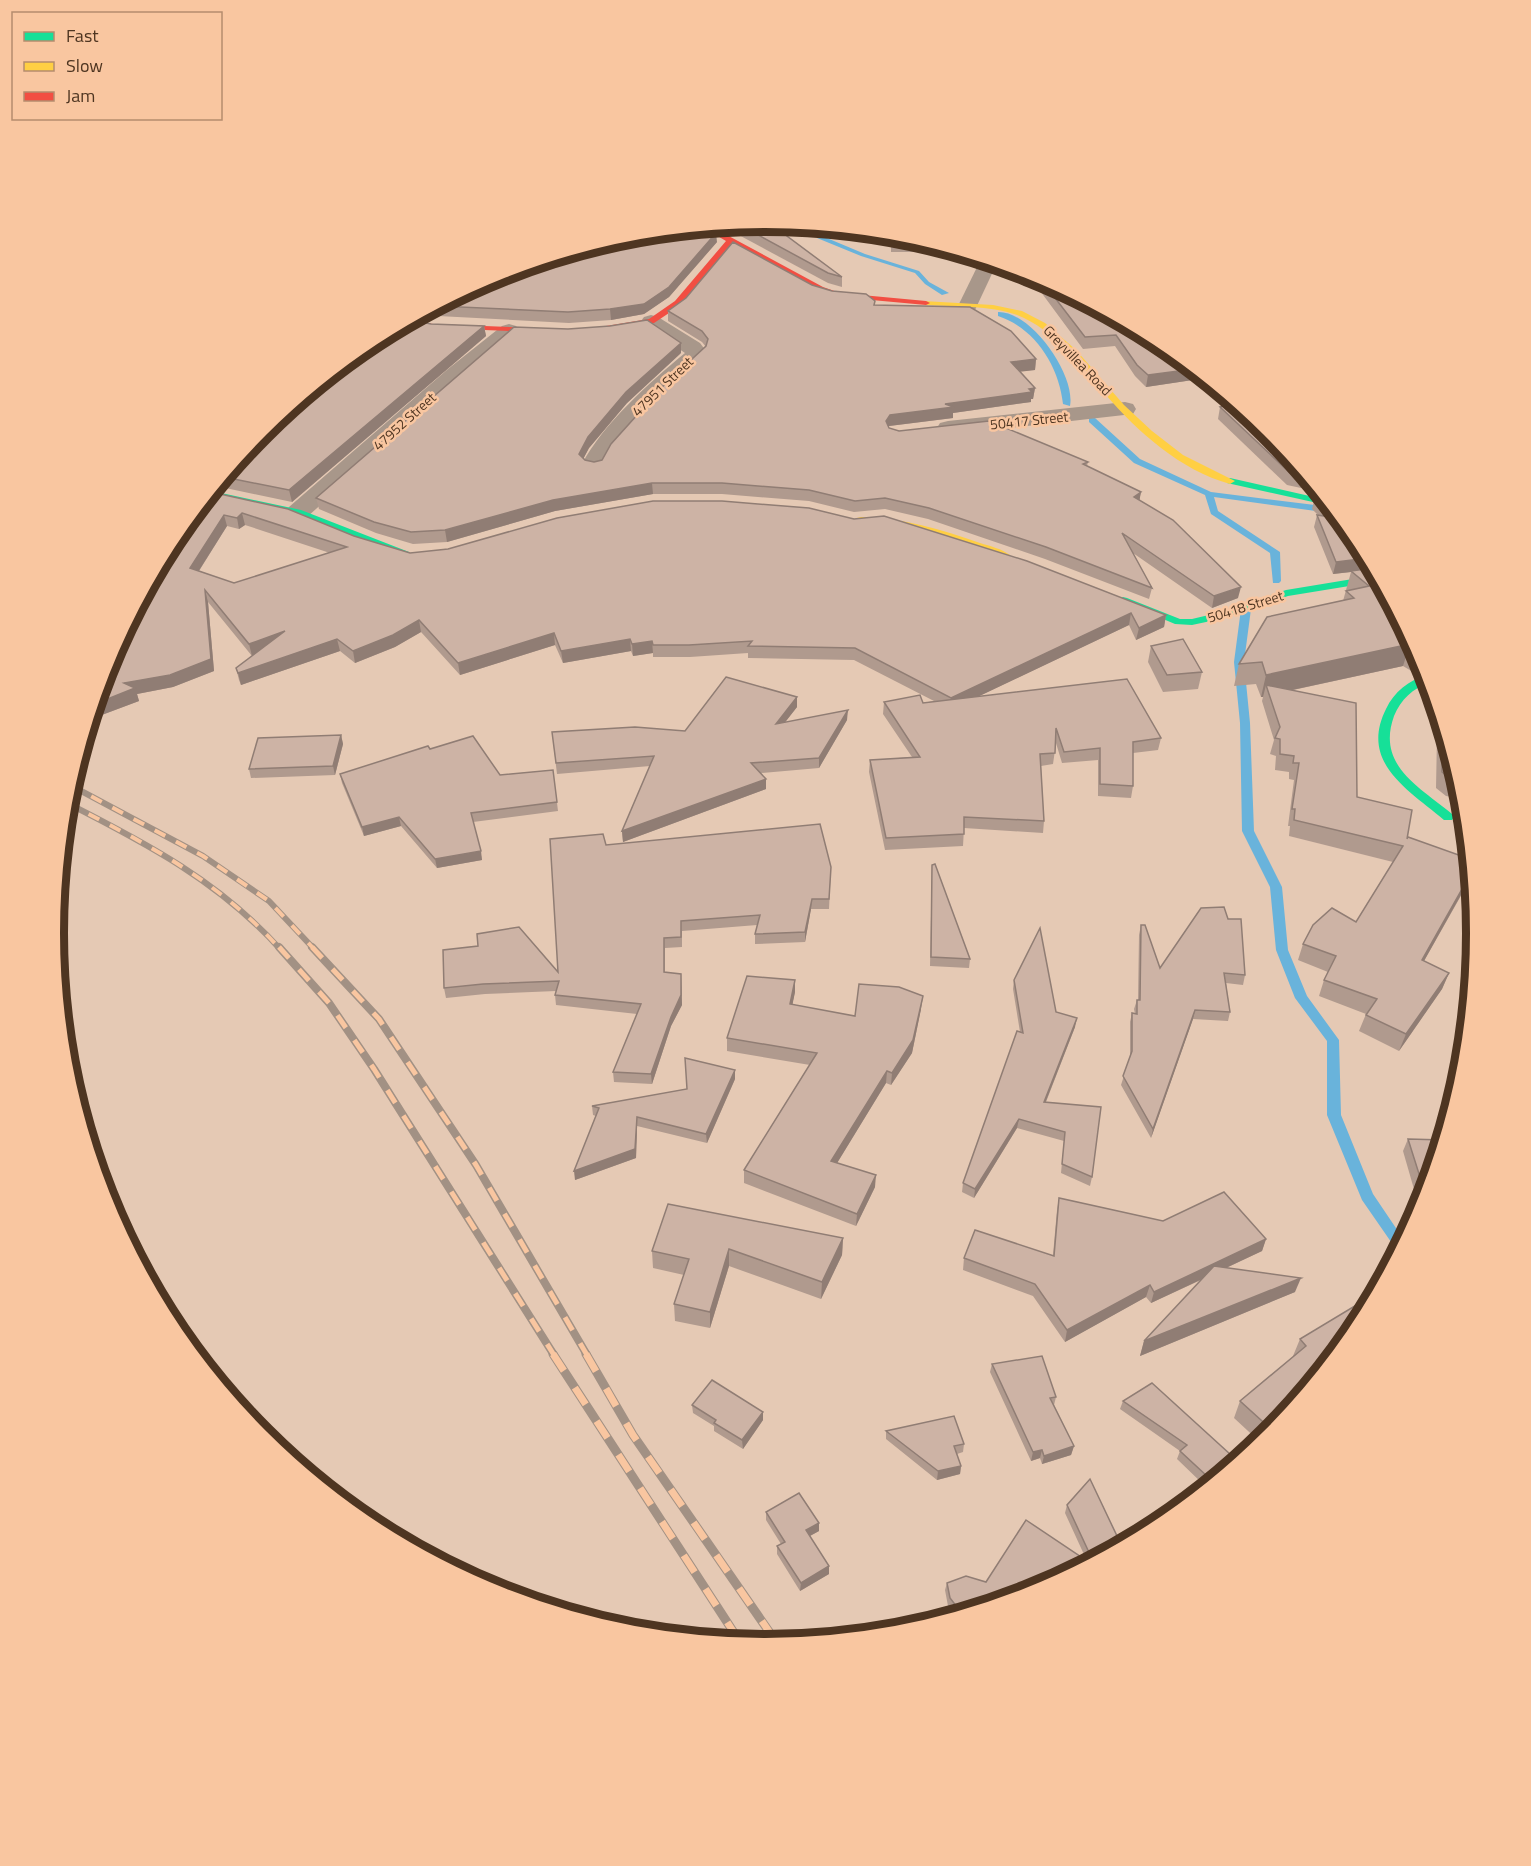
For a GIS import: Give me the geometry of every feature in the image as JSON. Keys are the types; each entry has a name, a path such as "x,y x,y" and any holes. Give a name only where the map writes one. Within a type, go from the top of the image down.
{"street":[{"name":"Greyvillea Road","path":"720,234 820,289 839,295 1010,310 1041,322 1055,332 1125,409 1194,467 1211,474 1318,501"},
{"path":"592,330 651,321 678,303 731,240"},
{"path":"968,306 985,267"},
{"name":"47951 Street","path":"594,464 600,452 656,388 695,355 696,351 693,347 651,321"},
{"path":"419,324 509,330 569,331"},
{"name":"47952 Street","path":"298,512 340,478 478,354 509,330"},
{"name":"50417 Street","path":"930,430 1125,409"},
{"path":"218,496 298,512 396,550 420,554"},
{"path":"843,518 854,521 884,518 918,526 1014,559"},
{"name":"50418 Street","path":"1113,596 1179,622 1188,622 1217,616 1299,590 1371,579"},
{"path":"1419,682 1398,698 1389,712 1384,746 1388,762 1448,817"}],"building":[{"path":"754,233 782,233 842,277 828,273"},
{"path":"715,234 669,287 644,304 568,312 450,307 497,285 584,256 629,245"},
{"path":"733,242 812,285 832,291 866,294 875,301 874,305 970,307 1011,331 1036,359 1011,362 1035,388 1029,389 1032,392 945,404 954,407 890,415 886,421 889,428 899,431 989,421 1088,462 1083,464 1141,492 1134,497 1173,520 1241,587 1214,596 1122,533 1152,588 1046,547 929,508 885,498 855,501 809,490 722,483 652,483 553,500 445,530 411,532 374,522 316,498 514,327 568,329 647,320 681,343 626,392 588,437 579,454 585,460 594,462 602,460 611,444 665,384 706,346 708,339 702,331 668,311 686,298"},
{"path":"1051,293 1116,326 1183,370 1148,375 1137,365 1116,335 1085,337"},
{"path":"422,322 484,326 289,490 232,479 270,437 303,406 376,350 415,326"},
{"path":"1228,406 1296,474 1290,473 1220,407"},
{"path":"219,494 288,509 354,536 410,553 448,549 557,518 653,501 722,501 809,508 854,519 884,516 1027,561 1166,615 1139,628 1131,613 951,698 855,648 748,646 752,641 653,645 652,641 632,644 630,639 561,651 554,633 458,663 419,620 393,635 353,651 337,639 238,673 236,668 285,631 249,644 205,590 211,659 170,675 124,683 135,688 105,700 118,665 158,582","holes":["242,513 347,547 234,583 190,568 224,515 237,518"]},
{"path":"1317,515 1329,517 1358,559 1336,562"},
{"path":"1365,569 1404,645 1266,675 1262,662 1239,664 1267,617 1354,598 1346,591 1369,586 1351,571"},
{"path":"1183,639 1202,672 1167,675 1151,646"},
{"path":"726,677 797,697 776,724 848,710 819,758 751,763 766,779 622,831 654,756 556,763 552,732 635,727 685,731"},
{"path":"1127,679 1161,738 1133,742 1133,786 1100,784 1100,748 1064,752 1056,728 1055,753 1040,754 1044,821 964,817 964,834 886,838 870,760 920,757 884,702 920,695 923,703"},
{"path":"1266,685 1356,703 1357,797 1412,810 1407,839 1408,837 1462,856 1465,884 1422,960 1449,973 1406,1034 1366,1015 1377,999 1324,980 1336,956 1303,944 1313,925 1332,908 1356,922 1403,846 1294,820 1295,809 1292,809 1299,763 1293,763 1294,756 1280,754 1280,739 1275,738 1280,727"},
{"path":"341,735 333,766 249,769 258,738"},
{"path":"473,736 500,775 553,770 557,802 471,813 481,851 435,859 399,817 362,827 340,774 428,746 430,749"},
{"path":"1442,749 1449,777 1442,772"},
{"path":"820,824 831,867 829,899 812,899 805,932 755,934 760,915 681,921 681,937 664,938 664,972 681,974 681,995 651,1074 613,1072 641,1004 555,995 559,981 444,988 443,950 478,946 477,934 519,927 558,972 550,839 603,834 606,845"},
{"path":"935,864 970,959 931,957 932,865"},
{"path":"1224,907 1228,919 1241,919 1245,975 1224,973 1230,1012 1195,1010 1153,1129 1123,1076 1132,1051 1132,1013 1137,1014 1137,1000 1140,1000 1141,925 1145,925 1160,968 1201,908"},
{"path":"1040,928 1056,1012 1077,1018 1044,1102 1101,1107 1092,1177 1062,1164 1065,1132 1019,1119 975,1189 963,1183 1017,1031 1023,1033 1014,980"},
{"path":"747,976 795,980 790,1004 855,1016 859,984 899,987 923,996 913,1040 892,1073 887,1071 831,1161 876,1175 857,1214 744,1170 817,1053 727,1038"},
{"path":"685,1058 735,1070 706,1134 637,1117 635,1149 574,1171 599,1108 592,1106 687,1089"},
{"path":"1408,1139 1435,1140 1421,1180"},
{"path":"1224,1192 1266,1239 1154,1292 1150,1285 1067,1330 1035,1284 964,1258 975,1230 1054,1256 1059,1198 1163,1221"},
{"path":"668,1204 843,1238 822,1282 729,1249 710,1312 674,1304 689,1259 652,1251"},
{"path":"1214,1266 1301,1278 1144,1341"},
{"path":"1361,1302 1322,1360 1266,1424 1240,1401 1306,1346 1300,1339"},
{"path":"1042,1356 1056,1397 1050,1398 1074,1446 1044,1456 1042,1450 1033,1452 992,1364"},
{"path":"712,1380 763,1412 742,1440 714,1423 716,1420 692,1405"},
{"path":"1152,1383 1231,1455 1207,1477 1180,1451 1187,1445 1123,1401"},
{"path":"954,1416 964,1444 954,1446 961,1466 938,1471 886,1431"},
{"path":"1090,1479 1117,1536 1112,1542 1090,1554 1067,1505"},
{"path":"799,1493 819,1523 806,1530 829,1566 801,1583 777,1546 785,1542 766,1512"},
{"path":"1026,1520 1083,1558 1034,1581 991,1597 957,1607 950,1598 947,1583 966,1576 986,1582"}],"waterway":[{"path":"819,235 819,237 863,255 917,272 927,283 945,293"},
{"path":"1001,314 1025,326 1046,350 1062,378 1067,404"},
{"path":"1092,420 1137,461 1209,494"},
{"path":"1209,494 1323,509"},
{"path":"1209,494 1214,512 1275,552 1276,581"},
{"path":"1246,609 1239,662 1245,723 1248,831 1276,887 1282,950 1301,998 1333,1040 1334,1115 1367,1196 1396,1239"}],"railway":[{"path":"79,790 203,856 269,901 314,949"},
{"path":"76,808 153,849 207,884 257,925 280,949"},
{"path":"279,947 329,1003 374,1069 554,1355"},
{"path":"312,947 379,1019 476,1165 587,1355"},
{"path":"553,1354 734,1633"},
{"path":"586,1354 633,1435 771,1634"}],"traffic: fast":[{"path":"1230,481 1318,502"},
{"path":"218,496 298,512 366,540 404,552"},
{"path":"1123,600 1179,622 1192,622 1216,617 1286,593 1371,579"},
{"path":"1419,682 1404,692 1391,710 1385,728 1384,747 1386,756 1396,772 1409,786 1448,817"}],"traffic: slow":[{"path":"926,303 993,307 1019,313 1042,325 1073,351 1121,407 1149,433 1196,466 1230,481"},
{"path":"861,520 916,526 1005,555"}],"traffic: jam":[{"path":"720,234 820,289 839,295 926,303"},
{"path":"606,328 651,321 678,303 731,240"},
{"path":"419,324 557,331"}]}
